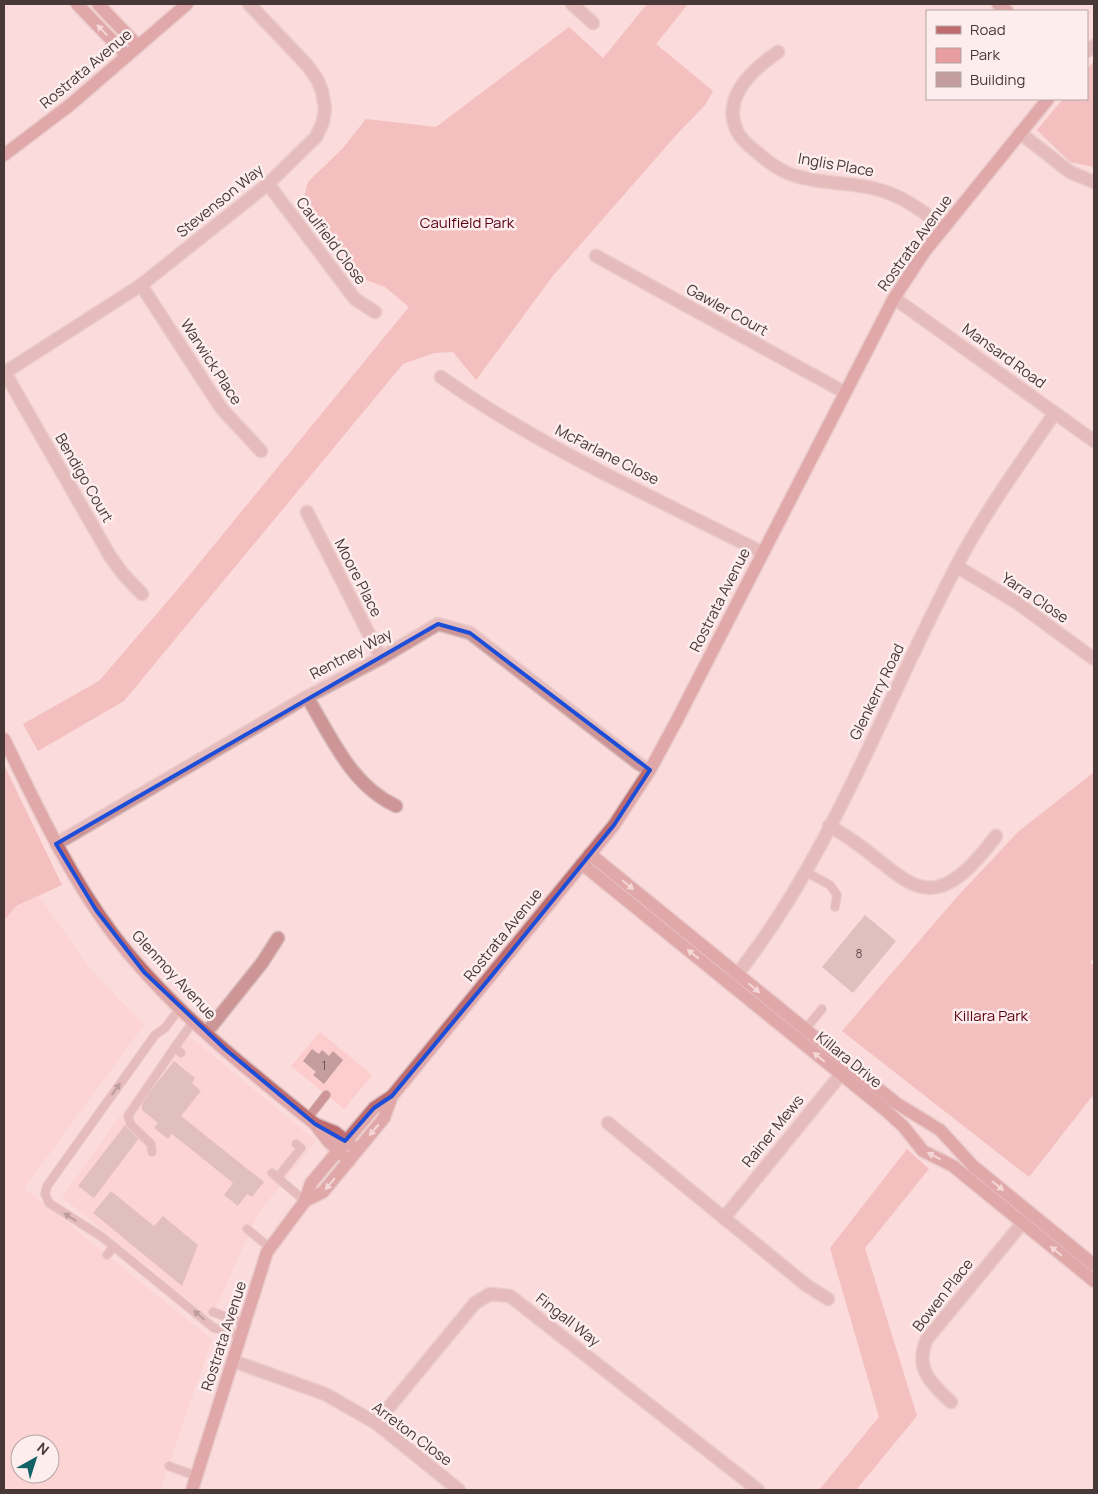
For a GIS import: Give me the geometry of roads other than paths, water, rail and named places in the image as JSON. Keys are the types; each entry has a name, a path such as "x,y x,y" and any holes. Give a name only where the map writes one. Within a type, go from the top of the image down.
{"street":[{"path":"77,4 126,56"},
{"path":"98,4 138,46"},
{"name":"Rostrata Avenue","path":"4,155 70,105 187,4"},
{"name":"Stevenson Way","path":"4,373 141,285 268,184 316,137 323,122 325,108 322,90 307,65 249,4"},
{"path":"572,4 593,23"},
{"name":"Inglis Place","path":"778,52 748,75 738,91 734,118 737,131 743,140 764,159 783,171 804,178 858,184 887,192 928,215 944,228"},
{"name":"Rostrata Avenue","path":"192,1490 269,1247 305,1201 311,1183 341,1146 374,1108 392,1096 614,825 650,770 894,298 944,228 1047,100"},
{"path":"1020,133 1070,172 1094,182"},
{"name":"Caulfield Close","path":"268,184 355,299 375,312"},
{"name":"Gawler Court","path":"596,256 844,392"},
{"name":"Warwick Place","path":"141,285 225,414 261,451"},
{"name":"Mansard Road","path":"894,298 1054,414 1094,440"},
{"name":"Bendigo Court","path":"4,373 110,556 122,574 142,594"},
{"name":"McFarlane Close","path":"441,377 476,402 520,428 763,553"},
{"name":"Glenkerry Road","path":"733,979 771,930 806,872 956,566 993,503 1054,414"},
{"name":"Moore Place","path":"307,512 381,658"},
{"name":"Yarra Close","path":"956,566 1016,602 1094,659"},
{"name":"Rentney Way","path":"56,844 307,697 381,658 438,624 470,633 638,764 650,770"},
{"path":"307,697 347,764 360,781 378,798 396,806"},
{"name":"Glenmoy Avenue","path":"4,739 56,844 84,892 113,934 144,972 206,1033 353,1156"},
{"path":"829,826 855,842 900,879 921,888 943,887 960,877 978,860 996,836"},
{"name":"Killara Drive","path":"590,854 733,979"},
{"name":"Killara Drive","path":"582,864 733,979 844,1070 903,1126 923,1151 952,1166 1094,1265"},
{"path":"206,1033 262,963 278,938"},
{"name":"Killara Drive","path":"844,1070 940,1130 961,1155 1094,1281"},
{"name":"Rainer Mews","path":"724,1218 844,1070"},
{"name":"Rostrata Avenue","path":"305,1201 323,1192 353,1156 384,1118 392,1096"},
{"path":"608,1123 806,1284 828,1299"},
{"name":"Bowen Place","path":"951,1402 930,1380 922,1366 921,1353 926,1339 1026,1218"},
{"name":"Fingall Way","path":"376,1423 474,1303 490,1294 510,1296 758,1490"},
{"name":"Arreton Close","path":"233,1361 325,1394 376,1423 459,1490"}],"lane":[{"path":"806,872 830,885 837,895 836,907"},
{"path":"180,1008 165,1028 155,1035 45,1189 45,1194 49,1203 113,1247 214,1328 225,1330 241,1338"},
{"path":"801,1034 822,1009"},
{"path":"152,1152 151,1144 131,1125 128,1116 178,1050 194,1022"},
{"path":"311,1121 326,1094"},
{"path":"296,1144 301,1148 275,1175 305,1201"},
{"path":"247,1229 269,1247"},
{"path":"107,1255 113,1247"},
{"path":"213,1312 246,1324"},
{"path":"168,1466 196,1476"}],"park label":[{"name":"Caulfield Park","path":"467,223"},
{"name":"Killara Park","path":"991,1016"}]}
